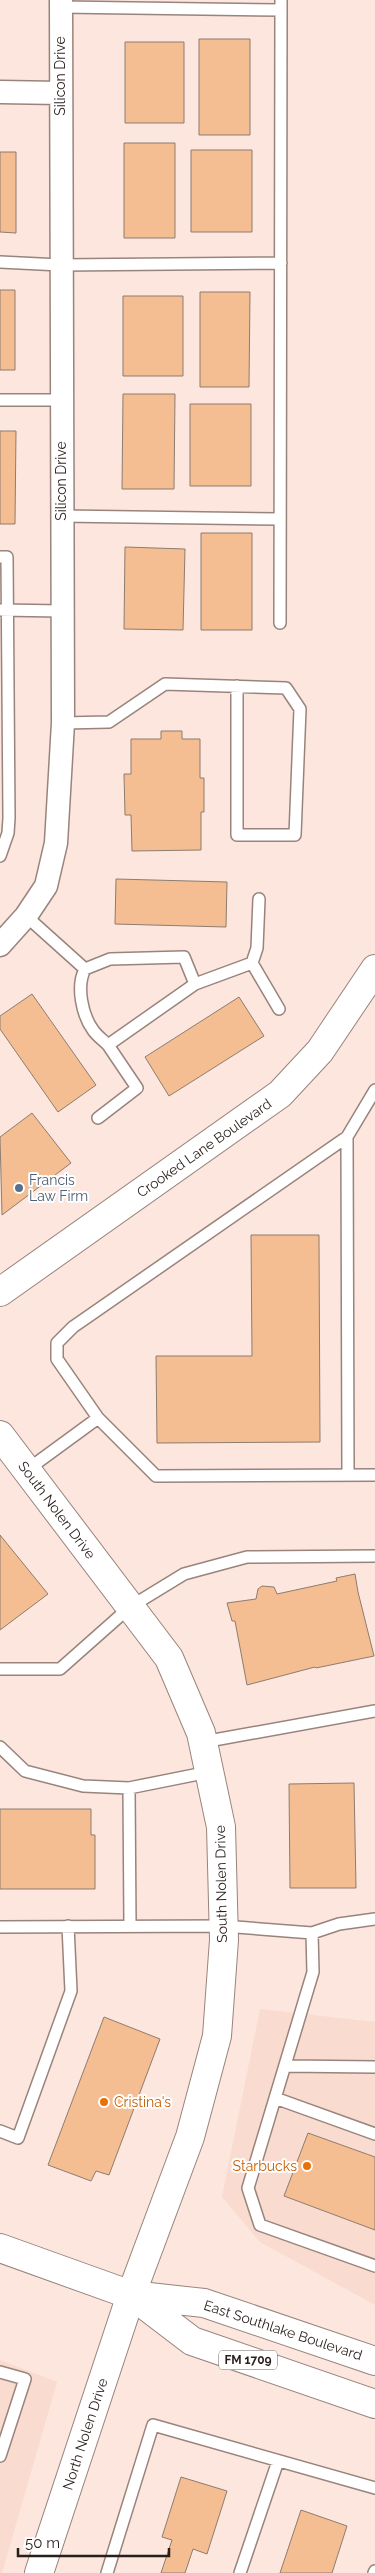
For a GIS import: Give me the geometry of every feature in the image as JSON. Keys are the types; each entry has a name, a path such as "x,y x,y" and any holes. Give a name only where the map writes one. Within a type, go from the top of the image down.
{"street":[{"name":"Silicon Drive","path":"0,945 26,916 46,886 56,843 63,723 60,265 61,4"},
{"path":"0,92 60,93"},
{"name":"Crooked Lane Boulevard","path":"0,1292 280,1094 320,1051 375,969"},
{"name":"South Nolen Drive","path":"0,1435 169,1658 203,1742 221,1827 223,1926 217,2036 190,2137 131,2295"},
{"name":"East Southlake Boulevard","path":"0,2248 131,2295 204,2303 375,2361"},
{"name":"East Southlake Boulevard","path":"131,2295 192,2341 375,2404"},
{"name":"North Nolen Drive","path":"39,2573 131,2295"}],"lane":[{"path":"61,4 281,5 280,623"},
{"path":"0,262 60,265 281,263"},
{"path":"0,400 61,400"},
{"path":"62,516 280,519"},
{"path":"0,557 7,557 4,610 9,818 8,833 0,856"},
{"path":"4,610 62,611"},
{"path":"63,723 109,722 165,684 238,686 286,688 300,709 295,835 237,835 238,686"},
{"path":"259,899 257,948 252,963 279,1009"},
{"path":"26,916 85,969"},
{"path":"98,1118 137,1088 108,1045 93,1030 84,1008 80,980 85,969 110,959 184,957 195,984"},
{"path":"108,1045 195,984 252,963"},
{"path":"375,1090 347,1137 73,1326 57,1343 57,1359 98,1418 156,1476 375,1475"},
{"path":"347,1137 348,1474"},
{"path":"27,1471 98,1418"},
{"path":"0,1669 60,1669 130,1607 184,1574 247,1557 375,1556"},
{"path":"203,1742 375,1711"},
{"path":"0,1747 25,1770 83,1786 129,1788 209,1772"},
{"path":"129,1788 130,1926"},
{"path":"0,1927 223,1926 312,1933 339,1924 375,1919"},
{"path":"0,2131 18,2138 71,1991 68,1926"},
{"path":"312,1933 313,1972 248,2188 260,2225 375,2266"},
{"path":"284,2066 375,2067"},
{"path":"275,2098 375,2134"},
{"path":"0,2372 25,2379 0,2456"},
{"path":"107,2573 153,2425 375,2488"},
{"path":"240,2573 278,2461"}],"shaded area":[{"path":"260,2009 375,2022 375,2305 260,2242 222,2197"},
{"path":"0,2360 57,2382 2,2573 0,2573"}],"building":[{"path":"199,39 250,39 250,135 199,135"},
{"path":"125,42 184,42 184,123 125,123"},
{"path":"124,143 175,143 175,238 124,238"},
{"path":"191,150 252,150 252,232 191,232"},
{"path":"0,152 16,152 16,233 0,232"},
{"path":"0,290 15,290 15,370 0,370"},
{"path":"200,292 250,292 249,387 200,387"},
{"path":"123,296 183,296 183,376 123,376"},
{"path":"123,394 175,394 174,489 122,489"},
{"path":"190,404 251,404 251,486 190,486"},
{"path":"0,431 16,431 15,524 0,524"},
{"path":"201,533 252,533 252,630 201,630"},
{"path":"125,547 185,549 183,630 124,629"},
{"path":"161,731 182,731 182,739 200,739 200,778 204,778 204,812 201,812 201,850 132,851 131,815 125,815 124,774 131,774 131,739 161,739"},
{"path":"116,879 227,882 226,927 115,924"},
{"path":"32,994 96,1085 58,1112 0,1029 0,1016"},
{"path":"239,997 264,1036 169,1096 145,1057"},
{"name":"Francis Law Firm","path":"32,1113 71,1163 2,1215 0,1137"},
{"path":"251,1235 319,1235 320,1442 157,1443 156,1356 252,1356"},
{"path":"0,1535 48,1594 0,1630"},
{"path":"355,1574 374,1656 315,1667 247,1685 235,1621 232,1621 227,1603 256,1599 258,1589 262,1586 274,1587 277,1594 337,1581 336,1578"},
{"path":"354,1783 356,1888 290,1888 289,1784"},
{"path":"0,1809 91,1809 91,1835 95,1835 95,1889 0,1889"},
{"name":"Cristina's","path":"104,2017 160,2039 109,2175 96,2171 91,2181 48,2165"},
{"path":"308,2133 375,2157 375,2230 284,2196"},
{"path":"181,2477 227,2491 207,2554 193,2549 185,2573 161,2573 172,2540 162,2537"},
{"path":"301,2510 347,2526 332,2573 280,2573"}],"place":[{"name":"Francis Law Firm","path":"19,1188"},
{"name":"Cristina's","path":"104,2102"},
{"name":"Starbucks","path":"307,2166"}]}
